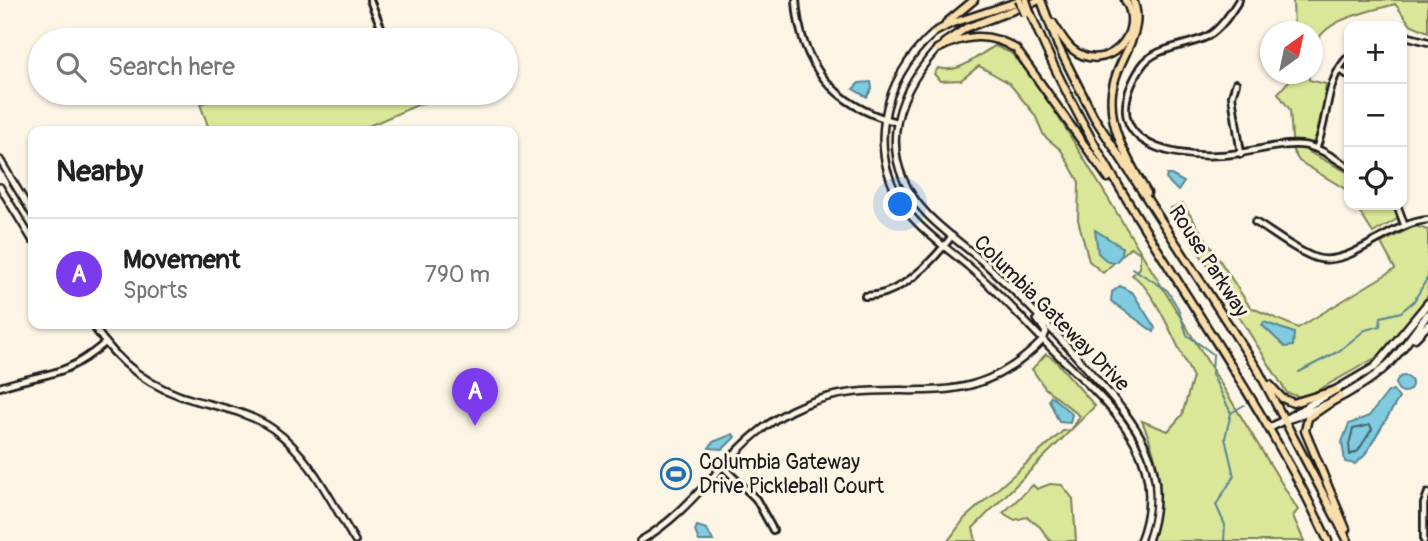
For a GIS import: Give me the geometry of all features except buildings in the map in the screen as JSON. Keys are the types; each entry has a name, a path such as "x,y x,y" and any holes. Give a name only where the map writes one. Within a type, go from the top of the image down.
{"main road":[{"path":"935,33 974,0"},
{"path":"935,33 950,24 1022,0"},
{"name":"Rouse Parkway","path":"1022,0 1082,126 1143,227 1201,313 1270,428 1328,541"},
{"path":"937,49 966,27 1042,2 1071,49 1086,57 1100,57 1117,51 1130,32 1132,18 1125,0"},
{"path":"1133,0 1138,28 1114,81 1114,126 1123,149 1169,231"},
{"name":"Rouse Parkway","path":"1042,2 1058,46 1094,117 1258,370 1349,541"},
{"path":"937,49 975,36 993,37 1016,49 1143,227"},
{"path":"1270,428 1387,365 1426,313 1428,303"},
{"path":"1349,541 1305,431 1308,418 1383,360 1426,313"},
{"path":"1258,370 1282,398 1293,403 1341,392 1374,381 1390,369 1428,325"}],"street":[{"path":"370,0 381,28"},
{"path":"796,0 802,39 821,77 847,102 896,122"},
{"path":"1239,0 1213,33 1155,55 1142,66 1127,96 1126,115 1136,138 1152,147 1216,156 1292,145 1316,149 1344,164"},
{"name":"Columbia Gateway Drive","path":"935,33 901,71 891,91 884,119 883,150 893,186 912,217 983,279 1110,405 1143,457 1148,488 1148,513 1140,541"},
{"path":"1407,36 1428,42"},
{"name":"Columbia Gateway Drive","path":"937,49 907,88 896,122 898,158 909,190 928,216 991,269 1124,408 1144,439 1156,486 1155,514 1148,541"},
{"path":"1316,149 1325,128 1330,87 1344,62"},
{"path":"1339,69 1344,72"},
{"path":"1236,83 1232,96 1241,153"},
{"path":"0,160 28,207"},
{"path":"0,187 28,233"},
{"path":"1399,210 1404,224"},
{"path":"1255,222 1310,256 1326,260 1340,258 1404,224 1428,220"},
{"path":"865,296 878,295 907,280 924,268 952,236"},
{"path":"1026,305 1045,330 1043,340"},
{"path":"95,329 124,364 156,386 253,417 279,434 309,467 355,541"},
{"name":"Columbia Gateway Drive","path":"640,541 673,520 750,437 802,405 847,393 947,390 979,384 1006,372 1043,340"},
{"path":"0,387 61,373 84,361 105,343"},
{"path":"722,466 756,499 773,530"},
{"path":"1424,541 1424,504 1428,494"}],"green space":[{"path":"1293,0 1428,0 1428,32 1410,24 1395,4 1345,19 1323,33 1323,21 1294,21"},
{"path":"995,46 1011,53 1039,85 1298,510 1293,516 1304,541 1151,541 1159,510 1159,481 1153,451 1142,421 1168,431 1182,415 1193,377 1150,293 1132,275 1140,268 1140,253 1131,247 1103,273 1089,261 1078,220 1079,182 1061,150 1044,136 1035,115 1009,83 979,66 961,80 940,81 934,74 938,68 954,68 968,63"},
{"path":"1286,84 1326,84 1320,127 1309,152 1344,170 1344,188 1299,161 1293,151 1290,110 1278,93"},
{"path":"200,105 418,105 369,126 208,126"},
{"path":"1183,204 1250,307 1298,328 1395,269 1381,243 1415,226 1428,230 1428,295 1386,352 1304,398 1287,393 1171,208"},
{"path":"1358,210 1394,210 1399,218 1373,233"},
{"path":"1046,354 1055,360 1095,406 1071,430 1080,416 1045,388 1032,369"},
{"path":"1071,430 973,528 976,541 948,541 965,518 1063,431"},
{"path":"1050,484 1062,485 1073,499 1076,541 1050,541 1040,527 1027,517 1015,520 1003,513 1033,485 1037,489"}],"water":[{"path":"871,82 872,88 867,97 853,89 859,83"},
{"path":"1167,175 1184,182 1178,191 1166,179"},
{"path":"1095,230 1122,247 1122,255 1116,262 1108,262 1098,253"},
{"path":"1120,286 1133,293 1155,328 1154,332 1111,301 1112,292"},
{"path":"1264,322 1294,333 1293,346 1285,347 1262,325"},
{"path":"1404,376 1412,384 1404,392 1396,384"},
{"path":"1393,390 1399,398 1364,456 1355,464 1345,462 1342,442 1349,424 1369,416 1388,392"},
{"path":"1051,396 1072,414 1070,423 1059,422 1049,400"},
{"path":"733,434 735,437 723,449 709,448 713,442"},
{"path":"697,526 707,529 713,541 699,541 695,531"}],"waterway":[{"path":"1132,268 1167,290 1178,308 1187,335 1213,354 1212,374 1231,413"},
{"path":"1299,372 1339,351 1365,330 1380,326 1381,317 1401,312 1414,301 1428,277"},
{"path":"1224,541 1225,525 1216,505 1234,476 1225,438 1231,413 1244,405"}],"place":[{"name":"Movement","path":"475,426"},
{"name":"Columbia Gateway Drive Pickleball Court","path":"676,474"}]}
